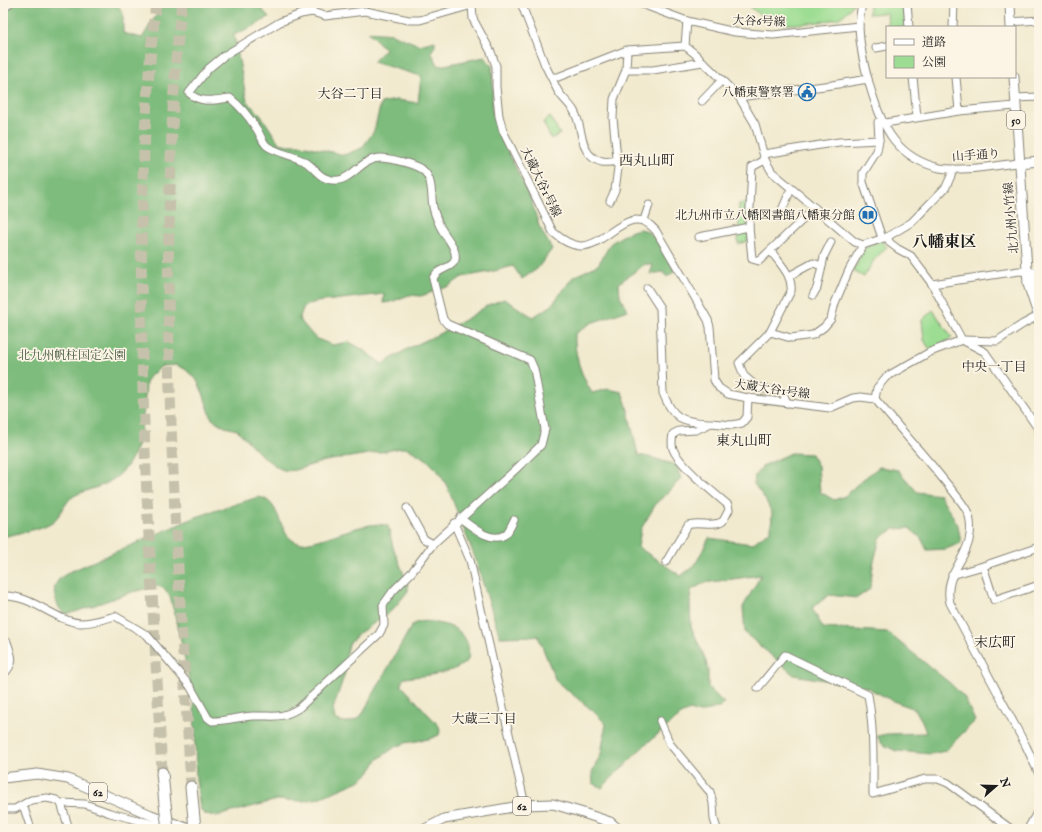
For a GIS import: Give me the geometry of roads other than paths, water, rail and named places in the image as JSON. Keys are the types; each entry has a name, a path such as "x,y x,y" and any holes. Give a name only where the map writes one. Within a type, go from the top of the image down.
{"highway":[{"path":"162,773 168,829"},
{"path":"191,787 195,823"}],"main road":[{"path":"1009,25 1010,3"},
{"name":"50","path":"1014,78 1019,163"},
{"path":"1019,163 1039,161"},
{"name":"北九州小竹線","path":"1019,163 1028,284 1039,317"},
{"name":"北九州小竹線","path":"1028,270 1039,295"},
{"name":"62","path":"3,778 37,774 68,779 151,815 189,829"},
{"name":"62","path":"425,829 444,819 525,805 553,804 580,812 618,829"}],"street":[{"path":"3,9 10,3"},
{"path":"312,3 312,12"},
{"path":"521,3 545,65 559,93 574,110 579,122 583,144 588,153 592,158 603,162 618,161"},
{"name":"大谷6号線","path":"638,3 687,21 731,32 773,35 859,26"},
{"name":"山手通り","path":"862,3 859,26 868,79 885,124 894,139 905,151 916,159 934,166 954,169 1019,163"},
{"path":"907,3 909,26"},
{"path":"953,26 954,3"},
{"path":"3,596 19,598 57,615 80,623 115,616 147,635 190,686 208,718 212,721 223,721 252,716 280,717 298,708 379,634 384,625 383,605 393,591 412,572 432,544 541,445 545,429 534,369 530,360 447,324 443,319 433,279 434,275 452,264 455,260 452,246 440,227 433,207 432,190 427,175 424,171 412,164 382,158 364,163 347,177 340,180 324,178 307,163 267,146 257,128 239,105 230,98 202,101 189,93 208,69 243,43 280,22 301,14 312,12 325,16 365,11 410,20 420,20 472,4"},
{"name":"大蔵大谷1号線","path":"472,4 473,18 491,52 496,66 496,87 499,116 503,131 553,232 562,240 582,246 592,243 628,221 637,219 644,220 651,225 705,314 710,327 714,380 719,388 728,394 748,398 830,408 853,398 862,397 875,399"},
{"path":"1009,25 1039,20"},
{"path":"685,46 687,21"},
{"path":"551,77 558,77 627,50 685,46 739,97 755,124 764,157 772,172 855,242 863,245 884,237 912,222 946,187 954,169"},
{"path":"876,48 886,46"},
{"path":"610,201 614,190 618,161 613,118 614,99 626,70 627,50"},
{"path":"626,70 653,70 703,62"},
{"path":"913,78 917,117"},
{"path":"956,78 959,111"},
{"path":"739,97 868,79"},
{"path":"702,101 722,80"},
{"path":"1039,96 1015,102 917,117 885,124 878,122 879,140 877,151 863,173 863,182 884,237 898,249 911,256 932,284 962,340 985,352 1039,430"},
{"path":"814,208 759,261 752,259 749,227 752,167 764,157 839,142 879,140"},
{"path":"779,217 791,189"},
{"path":"644,220 649,206"},
{"path":"699,237 749,227"},
{"path":"813,295 818,288 824,256 831,242"},
{"path":"770,332 791,338 813,336 824,327 830,318 850,270 863,245"},
{"path":"771,251 789,276 792,283 791,291 770,332 739,363 744,376 757,387 783,393 787,403"},
{"path":"789,276 814,263 822,266"},
{"path":"932,284 1028,270 1039,272"},
{"path":"647,288 660,308 663,393 676,416 691,422 732,425 742,423 747,417 748,398"},
{"path":"1039,317 1024,324 997,341 962,340 930,352 886,377 877,388 875,399 946,483 966,510 969,519 970,535 966,550 952,575 948,595 950,604 1026,746 1039,774"},
{"path":"666,562 688,525 692,523 716,524 722,521 729,510 728,505 684,465 673,449 673,434 679,431 696,430 711,423"},
{"path":"407,508 424,538 432,544"},
{"path":"457,521 482,534 497,537 506,534 514,520"},
{"path":"457,521 470,560 525,805"},
{"path":"952,575 1039,547"},
{"path":"983,566 994,600 1039,585"},
{"path":"3,640 7,642 13,658 9,669 3,675"},
{"path":"758,688 785,655 868,695 872,746 873,794 925,778 938,779 948,783 1011,829"},
{"path":"660,721 670,744 710,792 717,829"},
{"path":"3,810 15,809 31,800 47,798 61,803 85,804 110,813 157,825 164,829"},
{"path":"61,803 69,829"},
{"path":"23,805 30,826 28,829"},
{"path":"1028,829 1039,809"}],"tunnel":[{"path":"156,3 147,99 142,195 141,291 146,484 162,773"},
{"path":"182,3 175,72 168,263 174,488 191,787"}],"place":[{"name":"八幡東警察署","path":"807,92"},
{"name":"北九州市立八幡図書館八幡東分館","path":"868,215"}],"district":[{"name":"大谷二丁目","path":"350,93"},
{"name":"西丸山町","path":"647,160"},
{"name":"八幡東区","path":"944,241"},
{"name":"中央一丁目","path":"994,366"},
{"name":"東丸山町","path":"744,440"},
{"name":"末広町","path":"995,642"},
{"name":"大蔵三丁目","path":"484,718"}],"park label":[{"name":"北九州帆柱国定公園","path":"72,355"}]}
